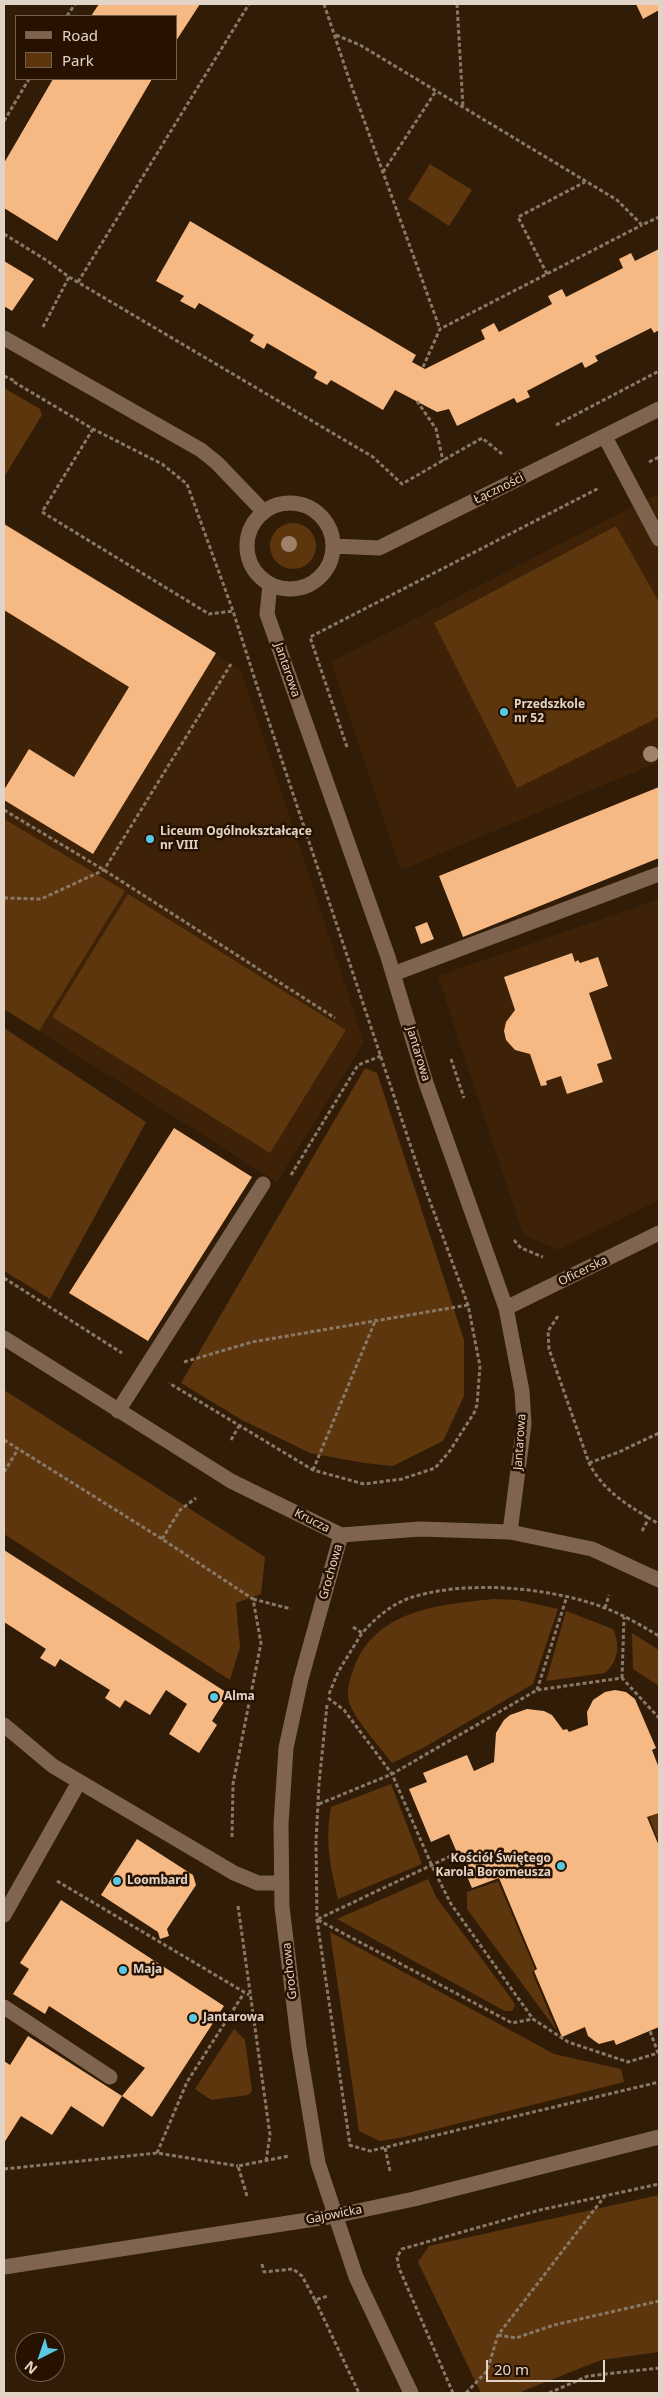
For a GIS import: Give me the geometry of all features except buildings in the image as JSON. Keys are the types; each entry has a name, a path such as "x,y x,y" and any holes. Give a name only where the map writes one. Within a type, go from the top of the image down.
{"street":[{"path":"4,338 201,450 218,463 264,512"},
{"name":"Łączności","path":"333,546 379,548 659,409"},
{"path":"605,437 659,539"},
{"path":"295,503 308,506 319,513 328,525 334,539 333,546 327,569 316,580 302,588 286,589 270,584 257,574 249,560 247,543 251,528 264,512 281,504 295,503"},
{"name":"Jantarowa","path":"270,584 267,614 393,974 426,1083 506,1308 522,1391 524,1424 510,1532"},
{"path":"393,974 659,874"},
{"path":"118,1411 262,1184"},
{"name":"Oficerska","path":"506,1308 659,1233"},
{"name":"Krucza","path":"4,1338 231,1480 341,1535 420,1529 510,1532 592,1549 659,1580"},
{"name":"Grochowa","path":"341,1535 301,1679 286,1748 281,1824 282,1883 291,1988 318,2163 334,2216 356,2277 411,2393"},
{"path":"4,1725 53,1766 234,1873 258,1883 282,1883"},
{"path":"4,1915 79,1782"},
{"path":"4,2008 110,2077"},
{"name":"Gajowicka","path":"4,2267 334,2216 414,2199 659,2137"}],"path":[{"path":"68,15 75,4"},
{"path":"78,282 249,4"},
{"path":"324,4 336,36 348,79 440,329"},
{"path":"457,4 463,107"},
{"path":"336,36 360,45 617,200 642,226"},
{"path":"4,121 28,80"},
{"path":"382,172 436,91"},
{"path":"547,274 518,217 586,182"},
{"path":"423,368 440,329 659,217"},
{"path":"4,234 46,260 68,277 373,458 402,484 482,438 500,455 509,450"},
{"path":"41,331 68,277"},
{"path":"552,427 659,371"},
{"path":"4,1278 145,1368 313,1470 364,1484 402,1479 435,1468 450,1452 477,1405 480,1366 468,1305 422,1177 233,611 187,484 162,464 93,429 14,382"},
{"path":"417,401 436,429 443,461"},
{"path":"93,429 42,512 210,614 233,611"},
{"path":"320,632 659,457"},
{"path":"4,898 41,899 104,870 231,664"},
{"path":"4,810 104,870 335,1018"},
{"path":"181,1362 252,1342 376,1319 468,1305"},
{"path":"564,1311 557,1317 548,1331 549,1350 589,1462 595,1475 622,1502 659,1524"},
{"path":"313,1470 376,1319"},
{"path":"231,1440 239,1426"},
{"path":"589,1462 619,1452 659,1433"},
{"path":"4,1440 162,1539 253,1599 294,1610"},
{"path":"4,1472 18,1448"},
{"path":"162,1539 180,1510 196,1498"},
{"path":"642,1531 649,1518"},
{"path":"350,2145 317,1920 316,1842 319,1804 328,1698 338,1672 362,1633 388,1608 407,1599 427,1594 470,1588 518,1589 567,1596 605,1608 659,1636"},
{"path":"605,1608 609,1595"},
{"path":"537,1690 567,1596"},
{"path":"253,1599 261,1643 234,1784 231,1849 270,2135 266,2161"},
{"path":"624,1617 622,1678 659,1718"},
{"path":"353,1627 362,1633"},
{"path":"319,1804 392,1774 537,1690 622,1678"},
{"path":"328,1698 344,1710 392,1774 432,1866 451,1904 533,2019 568,2042 628,2062 659,2054 650,2031"},
{"path":"317,1920 458,1854"},
{"path":"95,1905 250,1996"},
{"path":"317,1920 512,2024 533,2019"},
{"path":"157,2153 187,2082 244,1993"},
{"path":"344,2146 350,2145 370,2151 385,2148 659,2082"},
{"path":"385,2148 390,2171"},
{"path":"4,2169 157,2153 238,2166 292,2155"},
{"path":"238,2166 247,2196"},
{"path":"453,2393 401,2274 398,2257 402,2248 540,2210 659,2184"},
{"path":"466,2393 487,2371 498,2335 604,2196"},
{"path":"262,2264 264,2272 294,2268 302,2276 359,2393"},
{"path":"315,2300 328,2296"},
{"path":"498,2335 516,2338 554,2325 659,2301"},
{"path":"549,2393 588,2376 659,2368"}],"shaded area":[{"name":"Przedszkole nr 52","path":"659,493 659,762 401,870 331,662"},
{"name":"Liceum Ogólnokształcące nr VIII","path":"4,522 241,670 364,1042 277,1182 4,1009"},
{"path":"659,899 659,1200 558,1250 523,1234 438,976"}],"green space":[{"path":"430,164 472,190 449,226 408,199"},
{"path":"4,388 40,409 42,415 4,477"},
{"path":"298,523 310,529 315,537 315,555 310,563 302,568 288,569 276,563 271,555 270,541 276,529 284,524"},
{"path":"616,526 659,602 659,717 517,788 434,623"},
{"path":"4,819 125,891 39,1031 4,1009"},
{"path":"128,894 346,1030 270,1153 52,1017"},
{"path":"4,1028 146,1122 50,1299 4,1271"},
{"path":"365,1068 377,1073 464,1340 464,1396 443,1441 393,1466 364,1463 310,1453 242,1420 181,1383"},
{"path":"4,1390 265,1557 261,1594 236,1603 240,1647 230,1680 4,1534"},
{"path":"494,1599 517,1600 558,1609 533,1684 423,1748 392,1763 359,1721 349,1703 348,1688 350,1679 363,1650 376,1634 393,1622 411,1614 451,1604"},
{"path":"566,1611 613,1629 617,1641 616,1658 605,1673 546,1681"},
{"path":"632,1633 659,1650 659,1686 633,1669"},
{"path":"391,1784 422,1864 338,1899 328,1843 331,1807"},
{"path":"659,1813 659,1843 649,1817"},
{"path":"428,1879 436,1897 513,2001 515,2006 512,2011 505,2011 337,1919"},
{"path":"498,1881 535,1969 532,1972 557,2031 467,1909 467,1892"},
{"path":"330,1932 554,2054 621,2069 624,2082 404,2137 380,2141 359,2131"},
{"path":"234,2029 245,2040 252,2091 248,2095 211,2100 195,2089"},
{"path":"659,2195 659,2352 601,2360 518,2393 481,2393 418,2262 429,2246"}],"place":[{"name":"Przedszkole nr 52","path":"504,712"},
{"name":"Liceum Ogólnokształcące nr VIII","path":"150,839"},
{"name":"Alma","path":"214,1697"},
{"name":"Kościół Świętego Karola Boromeusza","path":"561,1866"},
{"name":"Loombard","path":"117,1881"},
{"name":"Maja","path":"123,1970"},
{"name":"Jantarowa","path":"193,2018"}]}
